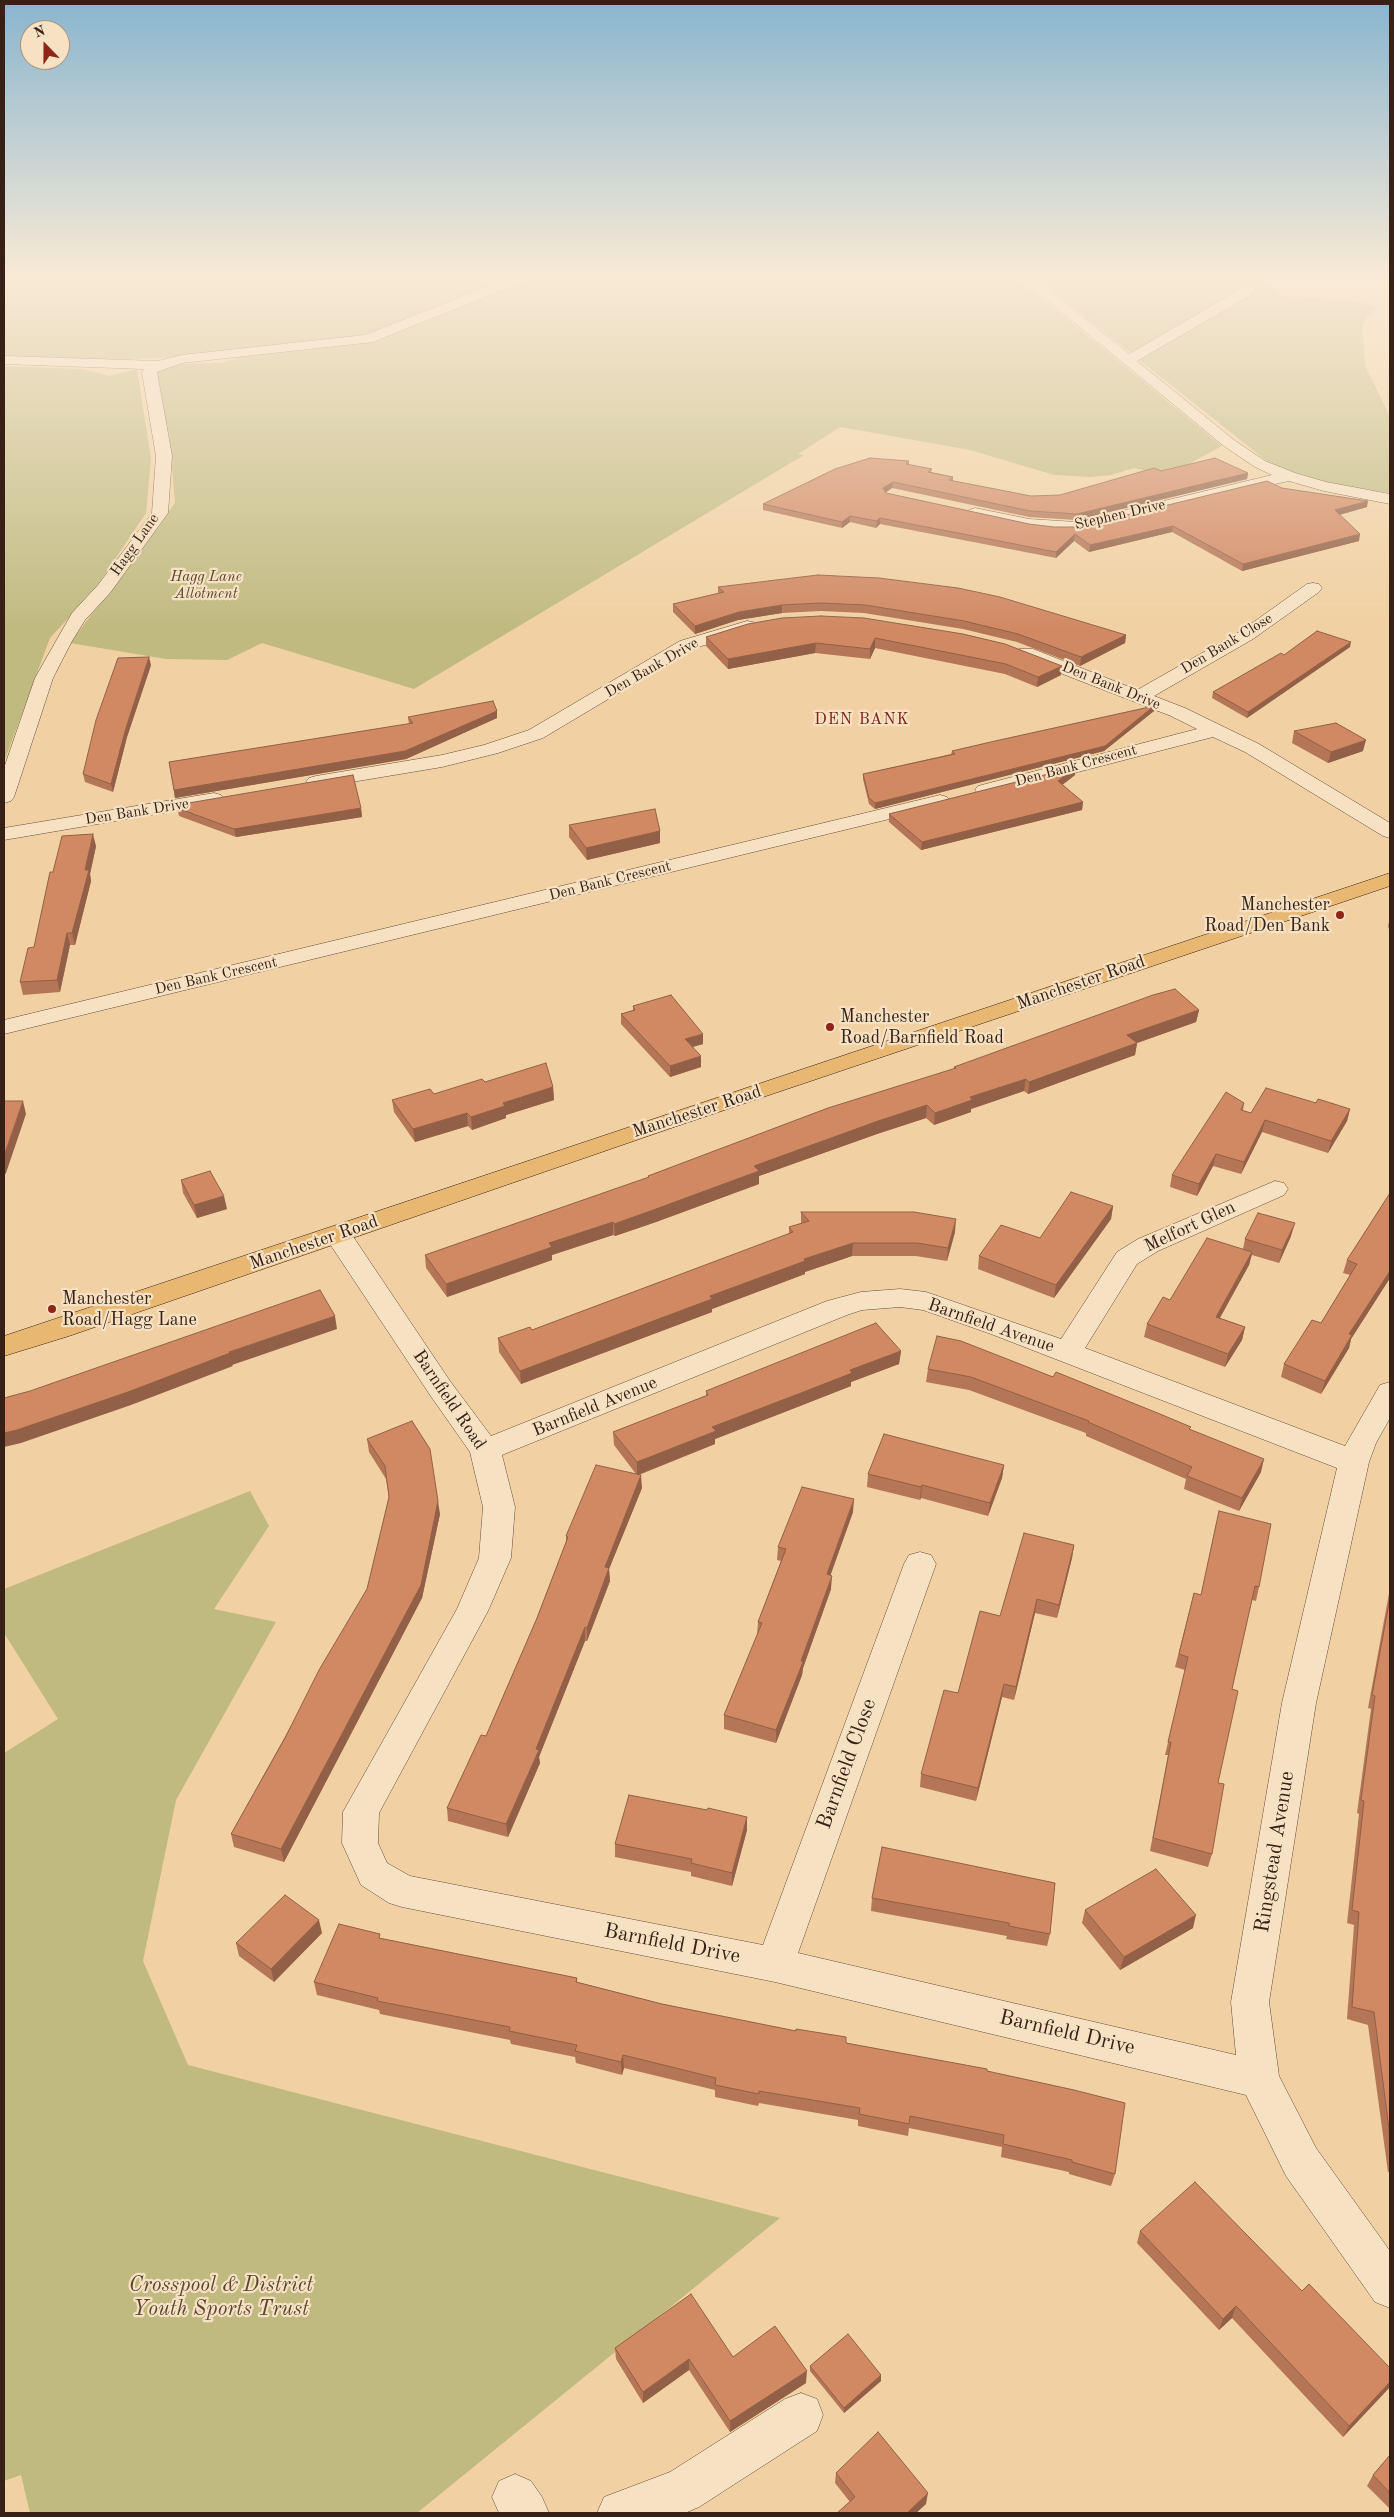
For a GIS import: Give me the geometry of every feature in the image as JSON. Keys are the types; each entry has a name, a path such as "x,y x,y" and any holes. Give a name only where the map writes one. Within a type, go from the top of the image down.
{"main road":[{"name":"Manchester Road","path":"4,1346 1390,879"}],"street":[{"name":"Hagg Lane","path":"4,797 44,678 63,641 78,617 104,589 160,513 164,456 153,394"},
{"path":"1171,394 1242,453 1260,464 1289,476 1324,486 1390,499"},
{"name":"Stephen Drive","path":"958,509 1029,524 1076,527 1226,489 1289,476"},
{"name":"Den Bank Close","path":"1138,697 1247,635 1313,588"},
{"name":"Den Bank Drive","path":"296,785 442,761 492,749 536,734 568,717 686,645 711,636 764,623"},
{"name":"Den Bank Drive","path":"1012,648 1138,697 1252,748 1390,832"},
{"name":"Den Bank Crescent","path":"4,1027 961,796 1215,730"},
{"name":"Den Bank Drive","path":"4,834 228,796"},
{"name":"Melfort Glen","path":"1067,1353 1128,1258 1148,1245 1275,1189"},
{"name":"Barnfield Road","path":"338,1235 440,1388 485,1450 499,1507 498,1524 495,1558 472,1611"},
{"name":"Barnfield Avenue","path":"485,1450 837,1308 861,1301 900,1298 926,1301 1001,1327 1354,1462"},
{"name":"Ringstead Avenue","path":"1390,1392 1360,1443 1354,1462 1299,1703 1250,2002 1259,2080 1301,2162 1390,2287"},
{"name":"Barnfield Close","path":"775,1964 920,1564"},
{"name":"Barnfield Drive","path":"472,1611 361,1812 360,1843 374,1874 402,1891 775,1964 1259,2080"},
{"path":"620,2513 683,2491 801,2415"}],"green space":[{"path":"4,394 141,394 151,459 146,513 95,589 50,638 4,762"},
{"name":"Hagg Lane Allotment","path":"161,394 1159,394 1222,446 1166,476 1134,468 1111,475 1090,477 1054,475 970,450 840,427 798,454 804,455 414,689 262,643 227,660 166,659 70,643 175,503 171,456"},
{"path":"1183,394 1379,394 1390,417 1390,493 1331,484 1296,474 1268,462"},
{"name":"Crosspool & District Youth Sports Trust","path":"250,1491 269,1526 214,1609 276,1622 176,1800 143,1961 188,2065 780,2218 417,2513 30,2513 21,2475 4,2481 4,1753 58,1719 4,1633 4,1589"}],"building":[{"path":"870,458 909,461 906,464 932,469 928,472 953,477 949,480 1031,496 1060,495 1154,468 1161,471 1215,458 1248,473 1077,514 1030,511 893,482 883,488 886,493 1029,524 1054,527 1077,527 1267,481 1282,488 1368,501 1335,510 1360,534 1243,564 1173,526 1090,545 1075,534 1056,552 880,518 877,521 850,516 842,522 763,504 835,469"},
{"path":"818,575 879,578 958,588 1000,597 1126,635 1081,657 1018,634 964,621 865,605 821,603 782,605 739,612 695,626 673,604 724,592 718,587"},
{"path":"821,616 864,618 963,634 1005,644 1062,666 1038,677 1006,664 875,638 870,649 816,643 728,659 706,637 748,624 782,618"},
{"path":"1317,631 1351,642 1248,712 1213,692 1281,653 1284,655"},
{"path":"149,657 126,728 111,784 83,774 96,720 118,658"},
{"path":"493,701 497,711 405,751 174,790 169,762 413,723 408,717"},
{"path":"1154,706 1105,746 875,803 869,798 863,774 955,754 952,751"},
{"path":"1336,723 1366,740 1331,752 1294,731"},
{"path":"1076,767 1058,781 1083,802 922,842 889,814"},
{"path":"353,775 361,808 234,829 177,808 177,805"},
{"path":"655,809 660,831 586,848 569,825"},
{"path":"93,834 85,870 89,870 72,933 67,933 57,980 20,982 28,948 34,947 50,872 53,872 62,836"},
{"path":"1175,989 1199,1010 1127,1035 1137,1043 1029,1082 1026,1079 970,1097 972,1100 935,1113 927,1105 878,1121 754,1166 759,1171 614,1224 613,1222 549,1243 552,1247 446,1284 425,1255 649,1177 828,1108 956,1068 954,1067 1153,995"},
{"path":"671,995 703,1034 685,1039 701,1056 670,1066 621,1014 635,1010 633,1006"},
{"path":"546,1063 553,1087 503,1103 505,1106 471,1117 467,1113 413,1129 392,1100 430,1089 434,1094 482,1079 485,1082"},
{"path":"1266,1088 1316,1103 1318,1099 1350,1109 1331,1141 1265,1120 1244,1162 1216,1154 1199,1184 1172,1175 1226,1092 1244,1103 1241,1110 1251,1113"},
{"path":"4,1101 23,1101 4,1156"},
{"path":"210,1171 224,1196 194,1205 181,1180"},
{"path":"1071,1192 1113,1206 1056,1285 979,1256 1001,1225 1040,1238"},
{"path":"1390,1193 1390,1271 1349,1334 1352,1335 1325,1381 1284,1364 1312,1320 1321,1323 1357,1264 1347,1260"},
{"path":"801,1212 914,1212 956,1219 948,1248 917,1243 853,1243 804,1259 805,1261 710,1296 712,1299 520,1371 498,1338 530,1327 532,1330 793,1232 789,1227 809,1221"},
{"path":"1258,1213 1295,1223 1282,1250 1245,1239"},
{"path":"1207,1238 1252,1252 1216,1317 1245,1327 1228,1354 1147,1324 1163,1297 1170,1300"},
{"path":"320,1290 335,1316 229,1352 128,1392 4,1433 4,1398 30,1391"},
{"path":"876,1323 901,1351 850,1370 852,1373 712,1427 716,1431 637,1462 613,1432 708,1395 706,1391"},
{"path":"937,1336 961,1341 1053,1377 1056,1372 1264,1459 1242,1498 1187,1476 1192,1467 1089,1421 971,1377 928,1369"},
{"path":"412,1421 430,1449 438,1501 421,1585 281,1849 231,1834 285,1738 319,1670 367,1589 389,1497 385,1466 367,1439"},
{"path":"884,1434 1004,1465 990,1503 922,1485 921,1487 868,1474"},
{"path":"596,1465 641,1475 605,1567 609,1568 587,1628 585,1627 536,1749 539,1750 506,1824 447,1808 481,1735 486,1736 537,1618 568,1537 566,1536"},
{"path":"802,1487 854,1499 827,1574 832,1576 801,1661 803,1662 776,1730 724,1715 762,1623 758,1622 786,1549 778,1547"},
{"path":"1219,1511 1271,1524 1259,1587 1255,1586 1232,1689 1238,1691 1218,1783 1224,1784 1212,1854 1153,1838 1171,1742 1168,1742 1188,1657 1179,1654 1194,1593 1201,1595"},
{"path":"1024,1533 1074,1545 1059,1605 1037,1599 1016,1687 1004,1684 978,1788 921,1774 944,1690 958,1693 980,1611 1000,1616"},
{"path":"1390,1598 1390,2137 1374,2012 1352,2007 1359,1912 1352,1910 1364,1801 1361,1800 1375,1696 1372,1695"},
{"path":"629,1795 707,1810 708,1808 747,1817 732,1873 691,1863 692,1859 615,1844"},
{"path":"882,1847 1055,1883 1050,1934 1009,1926 1009,1923 872,1898"},
{"path":"1156,1869 1196,1915 1124,1957 1085,1910"},
{"path":"285,1895 319,1920 271,1969 236,1943"},
{"path":"339,1924 380,1934 379,1938 577,1978 576,1982 662,2004 796,2031 796,2029 846,2037 846,2043 987,2069 987,2071 1125,2103 1115,2174 1072,2162 1072,2160 1003,2144 1004,2135 910,2116 909,2124 859,2114 860,2108 759,2091 759,2094 715,2085 716,2078 623,2055 621,2062 575,2051 577,2045 509,2031 510,2027 377,2001 378,1998 314,1982"},
{"path":"1195,2182 1302,2291 1309,2284 1390,2368 1390,2382 1349,2426 1236,2306 1223,2319 1140,2231"},
{"path":"691,2294 733,2357 775,2326 807,2371 730,2421 689,2359 643,2392 615,2348"},
{"path":"848,2334 881,2375 844,2408 810,2366"},
{"path":"878,2432 928,2493 907,2513 837,2513 855,2497 836,2473"},
{"path":"1390,2455 1390,2493 1373,2475"}],"place":[{"name":"Manchester Road/Den Bank","path":"1340,915"},
{"name":"Manchester Road/Barnfield Road","path":"830,1027"},
{"name":"Manchester Road/Hagg Lane","path":"52,1309"}],"district":[{"name":"DEN BANK","path":"862,720"}]}
